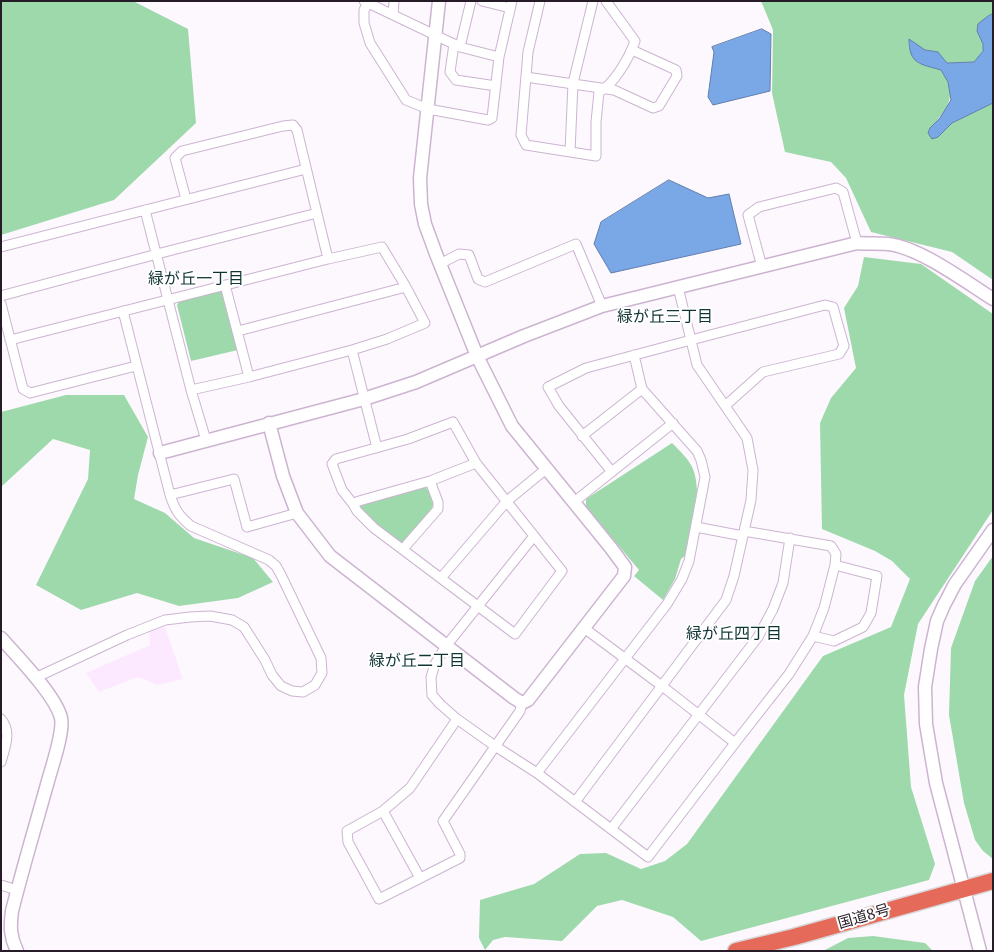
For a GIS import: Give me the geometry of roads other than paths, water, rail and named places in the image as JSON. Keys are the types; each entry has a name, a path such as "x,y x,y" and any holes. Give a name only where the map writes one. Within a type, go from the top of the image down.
{"highway":[{"name":"国道8号","path":"736,951 794,937 993,881"}],"street":[{"path":"393,15 394,1"},
{"path":"439,1 420,178 421,204 425,224 478,356 512,426 625,567 624,576 528,700 522,703 520,711 443,821 460,854 460,858 379,899 348,842 347,830 383,811 410,788 457,719"},
{"path":"471,1 450,72 456,80 496,86"},
{"path":"482,1 511,5 500,57 492,118 488,120 428,109 406,100 370,43 364,23 366,2 457,46 500,57"},
{"path":"540,1 528,52 521,135 526,145 596,156 596,122 599,92 605,89 613,80 632,50 635,41 606,1"},
{"path":"570,152 573,83 593,1"},
{"path":"526,77 614,90 653,108 659,106 677,76 676,70 632,50"},
{"path":"186,199 175,158 182,150 293,125 297,130 328,259"},
{"path":"1,246 306,169"},
{"path":"762,267 748,215 759,207 836,188 843,192 857,244"},
{"path":"145,210 191,390 206,440"},
{"path":"1,296 317,213"},
{"path":"440,264 459,254 469,255 478,279 485,282 576,244 602,306"},
{"path":"160,453 364,399 416,382 524,336 602,306 857,244 888,244 908,248 993,299"},
{"path":"10,340 382,247 425,323 387,339 352,350 250,378 191,390"},
{"path":"225,285 250,378"},
{"path":"238,331 406,287"},
{"path":"575,802 726,600 734,576 751,500 753,470 747,438 697,365 678,288"},
{"path":"1,304 23,389 30,393 136,366"},
{"path":"612,472 559,406 548,387 586,368 825,305 833,308 844,346 839,354 763,372 725,406"},
{"path":"35,678 127,635 165,620 210,616 232,620 244,627 265,660 272,675 281,686 292,691 302,692 315,685 322,672 321,658 276,566 269,560 191,526 175,508 170,495 123,311"},
{"path":"352,350 377,448"},
{"path":"537,773 667,604 682,579 689,561 705,476 701,460 697,451 642,389 634,355"},
{"path":"582,436 642,389"},
{"path":"453,422 476,463 562,571 514,634 374,528 357,511 342,490 332,464 336,459 408,439 453,422"},
{"path":"269,423 283,476 297,514 330,556 522,703"},
{"path":"574,502 672,423"},
{"path":"353,504 430,481 476,463"},
{"path":"442,578 507,501 546,469"},
{"path":"170,495 234,479 247,527 297,514"},
{"path":"404,549 438,509 438,502 430,481"},
{"path":"534,536 446,646 435,664 431,677 432,695 457,719 537,773 648,857 789,674 813,636 824,608 836,554 831,546 790,538 696,527"},
{"path":"980,951 936,783 926,724 925,687 937,622 955,584 993,530"},
{"path":"611,829 758,637 773,609 783,583 790,538"},
{"path":"813,636 834,641 863,628 872,614 878,576 834,565"},
{"path":"584,628 735,743"},
{"path":"1,638 50,697 58,710 62,726 6,934 17,951"},
{"path":"1,719 5,724 8,738 1,762"},
{"path":"383,811 420,878"},
{"path":"1,885 18,890"}],"water":[{"path":"993,14 993,103 952,123 938,137 932,139 928,133 930,128 940,118 951,100 948,82 941,70 922,64 914,59 911,54 909,39 925,50 938,52 947,63 974,62 983,51 983,44 977,31 978,24"},
{"path":"762,29 771,34 770,91 713,105 708,97 714,52 712,47"},
{"path":"669,180 708,198 729,194 741,244 611,273 594,244 601,222"}],"district":[{"name":"緑が丘一丁目","path":"196,279"},
{"name":"緑が丘三丁目","path":"665,317"},
{"name":"緑が丘四丁目","path":"734,634"},
{"name":"緑が丘二丁目","path":"417,661"}]}
